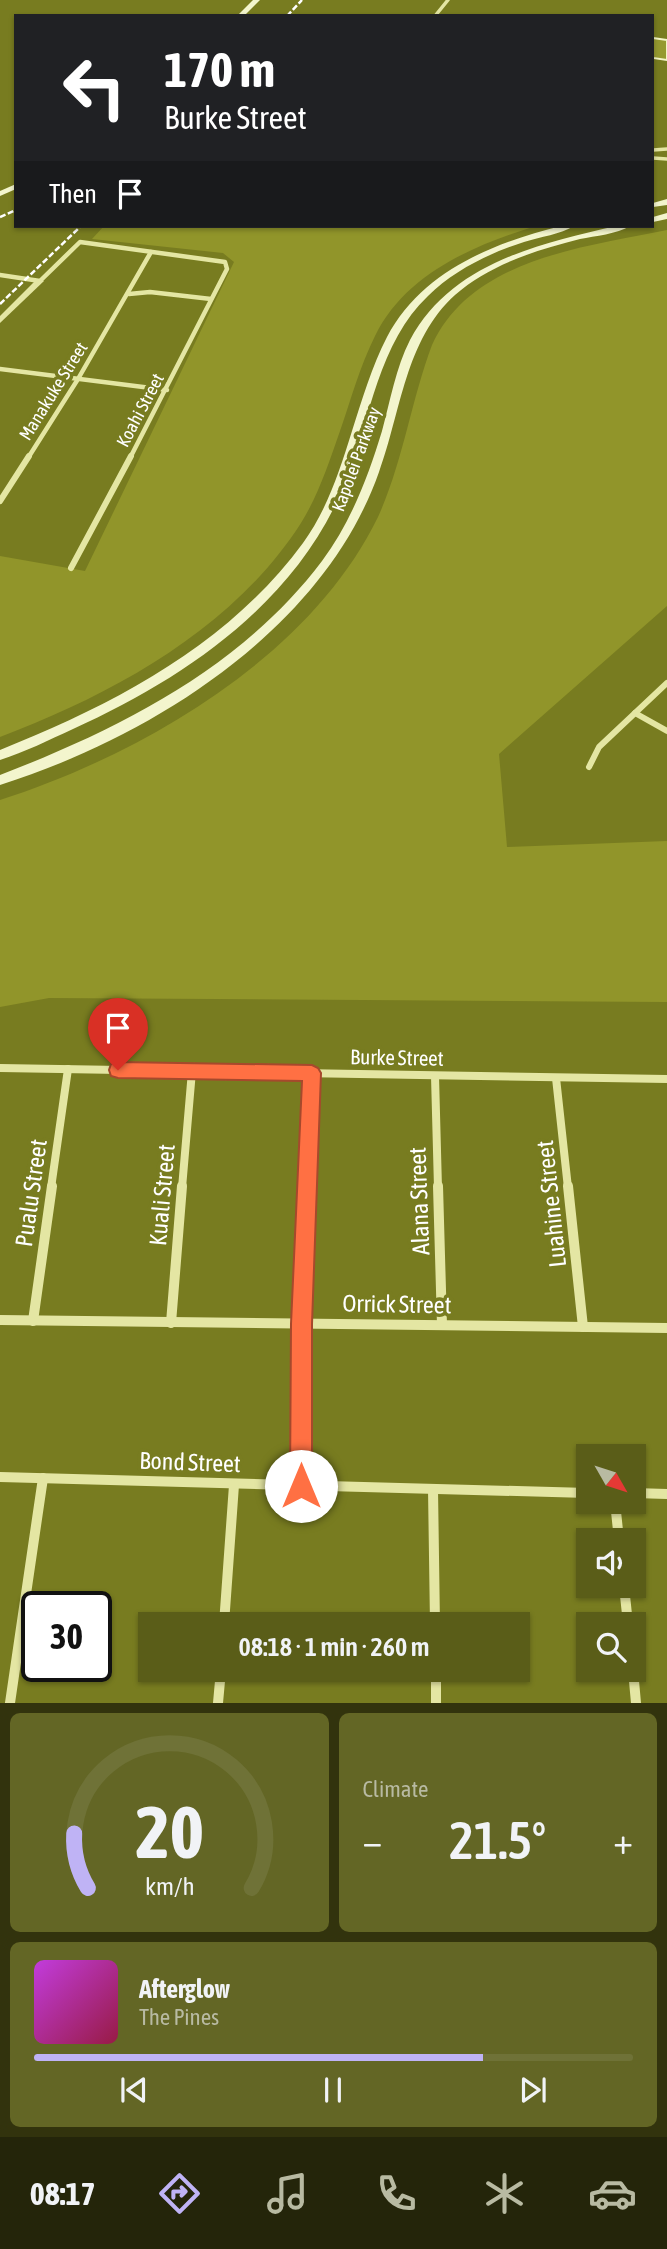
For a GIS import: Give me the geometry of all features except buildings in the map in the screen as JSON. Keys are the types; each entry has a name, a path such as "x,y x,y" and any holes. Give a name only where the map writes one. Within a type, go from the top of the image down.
{"main road":[{"path":"233,14 248,0"},
{"path":"242,14 257,0"},
{"name":"Kapolei Parkway","path":"0,755 90,716 146,686 217,638 260,601 294,564 330,508 387,348 412,307 440,281 477,258 520,240 563,228"},
{"name":"Kapolei Parkway","path":"0,780 76,750 164,703 239,652 296,599 326,564 358,512 414,342 425,323 448,296 480,274 519,254 618,228"}],"street":[{"path":"437,14 448,0"},
{"path":"0,321 80,242 151,252"},
{"name":"Koahi Street","path":"71,568 167,390 227,269 225,262 151,252"},
{"name":"Manakuke Street","path":"0,501 78,379 151,252"},
{"path":"0,275 40,281"},
{"path":"128,294 150,292 211,299"},
{"path":"0,369 167,390"},
{"path":"589,767 598,747 667,683"},
{"path":"635,713 667,731"},
{"name":"Burke Street","path":"0,1068 667,1079"},
{"name":"Pualu Street","path":"33,1321 68,1069"},
{"name":"Kuali Street","path":"171,1323 192,1072"},
{"path":"301,1486 302,1324 312,1073"},
{"name":"Alana Street","path":"435,1076 442,1325"},
{"name":"Luahine Street","path":"556,1078 583,1327"},
{"name":"Orrick Street","path":"0,1320 667,1328"},
{"name":"Bond Street","path":"0,1477 576,1493"},
{"path":"10,1703 43,1478"},
{"path":"225,1612 234,1485"},
{"path":"433,1489 435,1612"},
{"path":"646,1493 667,1494"},
{"path":"218,1703 220,1682"},
{"path":"436,1682 436,1703"},
{"path":"634,1682 636,1703"}],"shaded area":[{"path":"102,228 530,228 489,242 443,265 404,295 388,314 365,359 328,466 307,512 274,561 242,595 206,626 128,678 43,720 0,737 0,556 85,571 234,262 223,253 92,239"},
{"path":"667,230 667,606 499,754 507,847 667,841 667,1002 49,998 0,1007 0,800 110,756 165,727 217,694 266,656 310,614 348,567 378,517 394,475 432,345 450,316 474,293 502,275 534,261 601,243"}],"railway":[{"path":"289,14 302,0"},
{"path":"0,217 14,211"},
{"path":"0,304 79,228"}],"route":[{"path":"118,1070 312,1073 302,1324 301,1486"}]}
